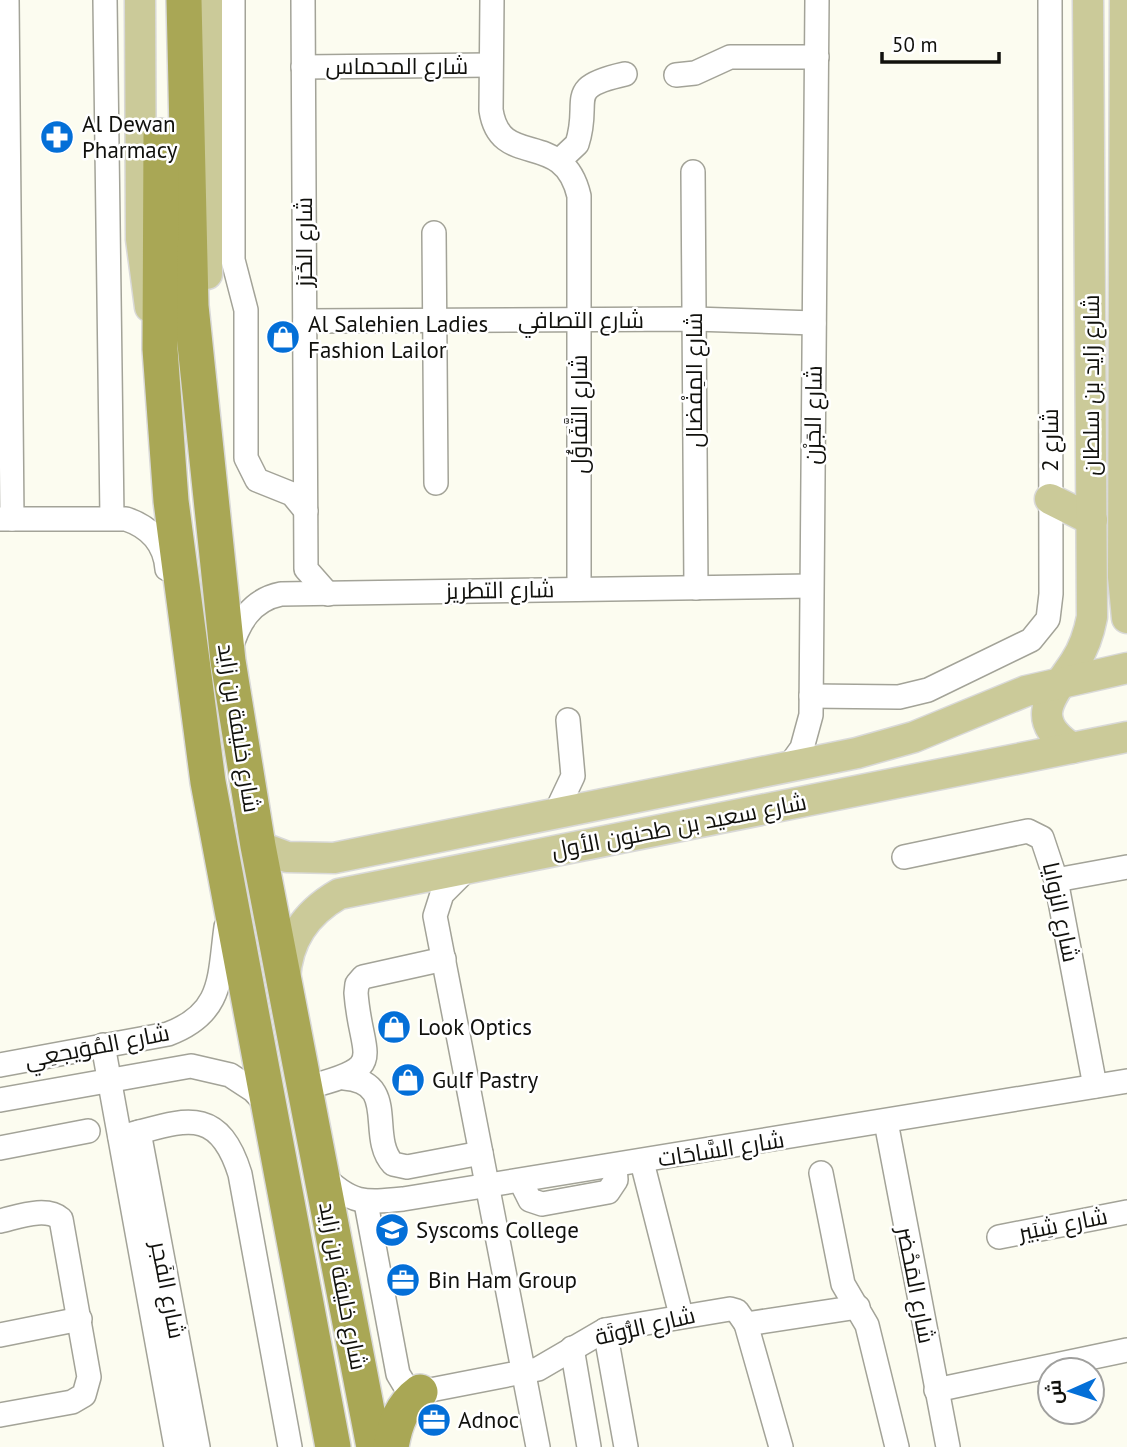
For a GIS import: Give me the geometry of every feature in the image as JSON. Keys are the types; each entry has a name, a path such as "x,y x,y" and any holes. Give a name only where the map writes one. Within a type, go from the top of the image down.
{"highway":[{"name":"شارع خليفة بن زايد","path":"160,0 160,349 172,501 208,782 333,1447"},
{"name":"شارع خليفة بن زايد","path":"184,0 188,256 199,403 228,661 258,846 374,1447"},
{"path":"391,1447 398,1418 411,1399 420,1392"}],"main road":[{"path":"140,0 143,265 160,349"},
{"path":"199,403 206,351 208,0"},
{"name":"شارع زايد بن سلطان","path":"1072,748 1057,736 1049,718 1049,699 1081,652 1089,629 1092,604 1088,0"},
{"name":"شارع زايد بن سلطان","path":"1125,0 1126,464 1123,586 1127,618"},
{"path":"1050,499 1091,520"},
{"name":"شارع سعيد بن طحنون الأول","path":"258,846 287,857 318,860 555,814 886,746 996,701 1059,681 1127,668"},
{"name":"شارع سعيد بن طحنون الأول","path":"285,983 286,967 295,937 313,912 339,894 1127,737"}],"street":[{"path":"105,0 112,518"},
{"path":"233,0 233,260 246,310 246,458 257,480 298,499 306,511"},
{"name":"شارع الخَرَز","path":"303,0 306,569"},
{"path":"492,0 491,110 498,132 517,147 544,152 560,160 577,144 581,99 586,90 599,80 625,74"},
{"name":"شارع الجَرْن","path":"789,766 806,737 811,696 817,0"},
{"name":"شارع 2","path":"811,696 909,696 929,690 1031,640 1044,626 1050,610 1049,0"},
{"path":"5,7 6,519 112,518 141,524 160,543 167,561 173,618 192,644"},
{"path":"676,75 695,73 730,57 817,57"},
{"name":"شارع المحماس","path":"303,67 490,65"},
{"name":"شارع التَّفَاؤُل","path":"560,160 572,175 579,196 579,589"},
{"name":"شارع المِفْضال","path":"693,172 696,588"},
{"path":"434,233 436,483"},
{"name":"شارع التصافي","path":"305,321 694,319 814,323"},
{"path":"279,488 296,479 305,463"},
{"path":"281,594 306,569 327,594"},
{"name":"شارع التطريز","path":"228,661 234,638 248,611 263,600 281,594 811,586"},
{"path":"555,814 573,776 568,720"},
{"path":"573,776 605,803"},
{"name":"شارع الزوايا","path":"904,857 1028,831 1042,838 1056,880 1095,1086"},
{"path":"469,867 442,894 435,916 538,1447"},
{"path":"1056,880 1127,867"},
{"path":"385,883 409,889 435,916"},
{"name":"شارع المُوَيجعِي","path":"0,1065 168,1034 200,1016 219,986 230,907"},
{"path":"304,1088 344,1078 357,1069 367,1051 356,993 357,984 363,977 444,959"},
{"path":"103,1045 110,1080 129,1134 176,1447"},
{"name":"شارع المُوَيجعِي","path":"0,1100 177,1067 205,1067 242,1082 269,1107"},
{"path":"344,1078 363,1082 376,1095 386,1152 394,1164 407,1167 481,1153"},
{"name":"شارع السَّاحَات","path":"366,1203 522,1182 1127,1080"},
{"name":"شارع المَحْضر","path":"886,1122 948,1447"},
{"path":"129,1134 179,1123 201,1123 221,1134 234,1154 290,1447"},
{"path":"0,1148 88,1131"},
{"name":"شارع الفَجر","path":"129,1134 198,1447"},
{"path":"642,1162 681,1315"},
{"path":"821,1173 843,1284 867,1325 897,1447"},
{"path":"322,1175 343,1194 366,1203 399,1380 407,1389 420,1392"},
{"name":"شارع شِبَير","path":"999,1237 1127,1212"},
{"path":"0,1221 44,1213 56,1214 61,1219 88,1364 84,1395 72,1402 0,1415"},
{"path":"781,1447 746,1324 858,1307"},
{"name":"شارع الرُّوتَة","path":"420,1392 524,1374 550,1364 605,1330 681,1315 730,1309 737,1311 746,1324"},
{"path":"0,1335 80,1320"},
{"path":"605,1330 626,1447"},
{"path":"572,1348 589,1447"},
{"path":"936,1390 1127,1350"}],"place":[{"name":"Al Dewan Pharmacy","path":"57,137"},
{"name":"Al Salehien Ladies Fashion Lailor","path":"283,337"},
{"name":"Look Optics","path":"394,1027"},
{"name":"Gulf Pastry","path":"408,1080"},
{"name":"Syscoms College","path":"392,1230"},
{"name":"Bin Ham Group","path":"403,1280"},
{"name":"Adnoc","path":"434,1420"}]}
